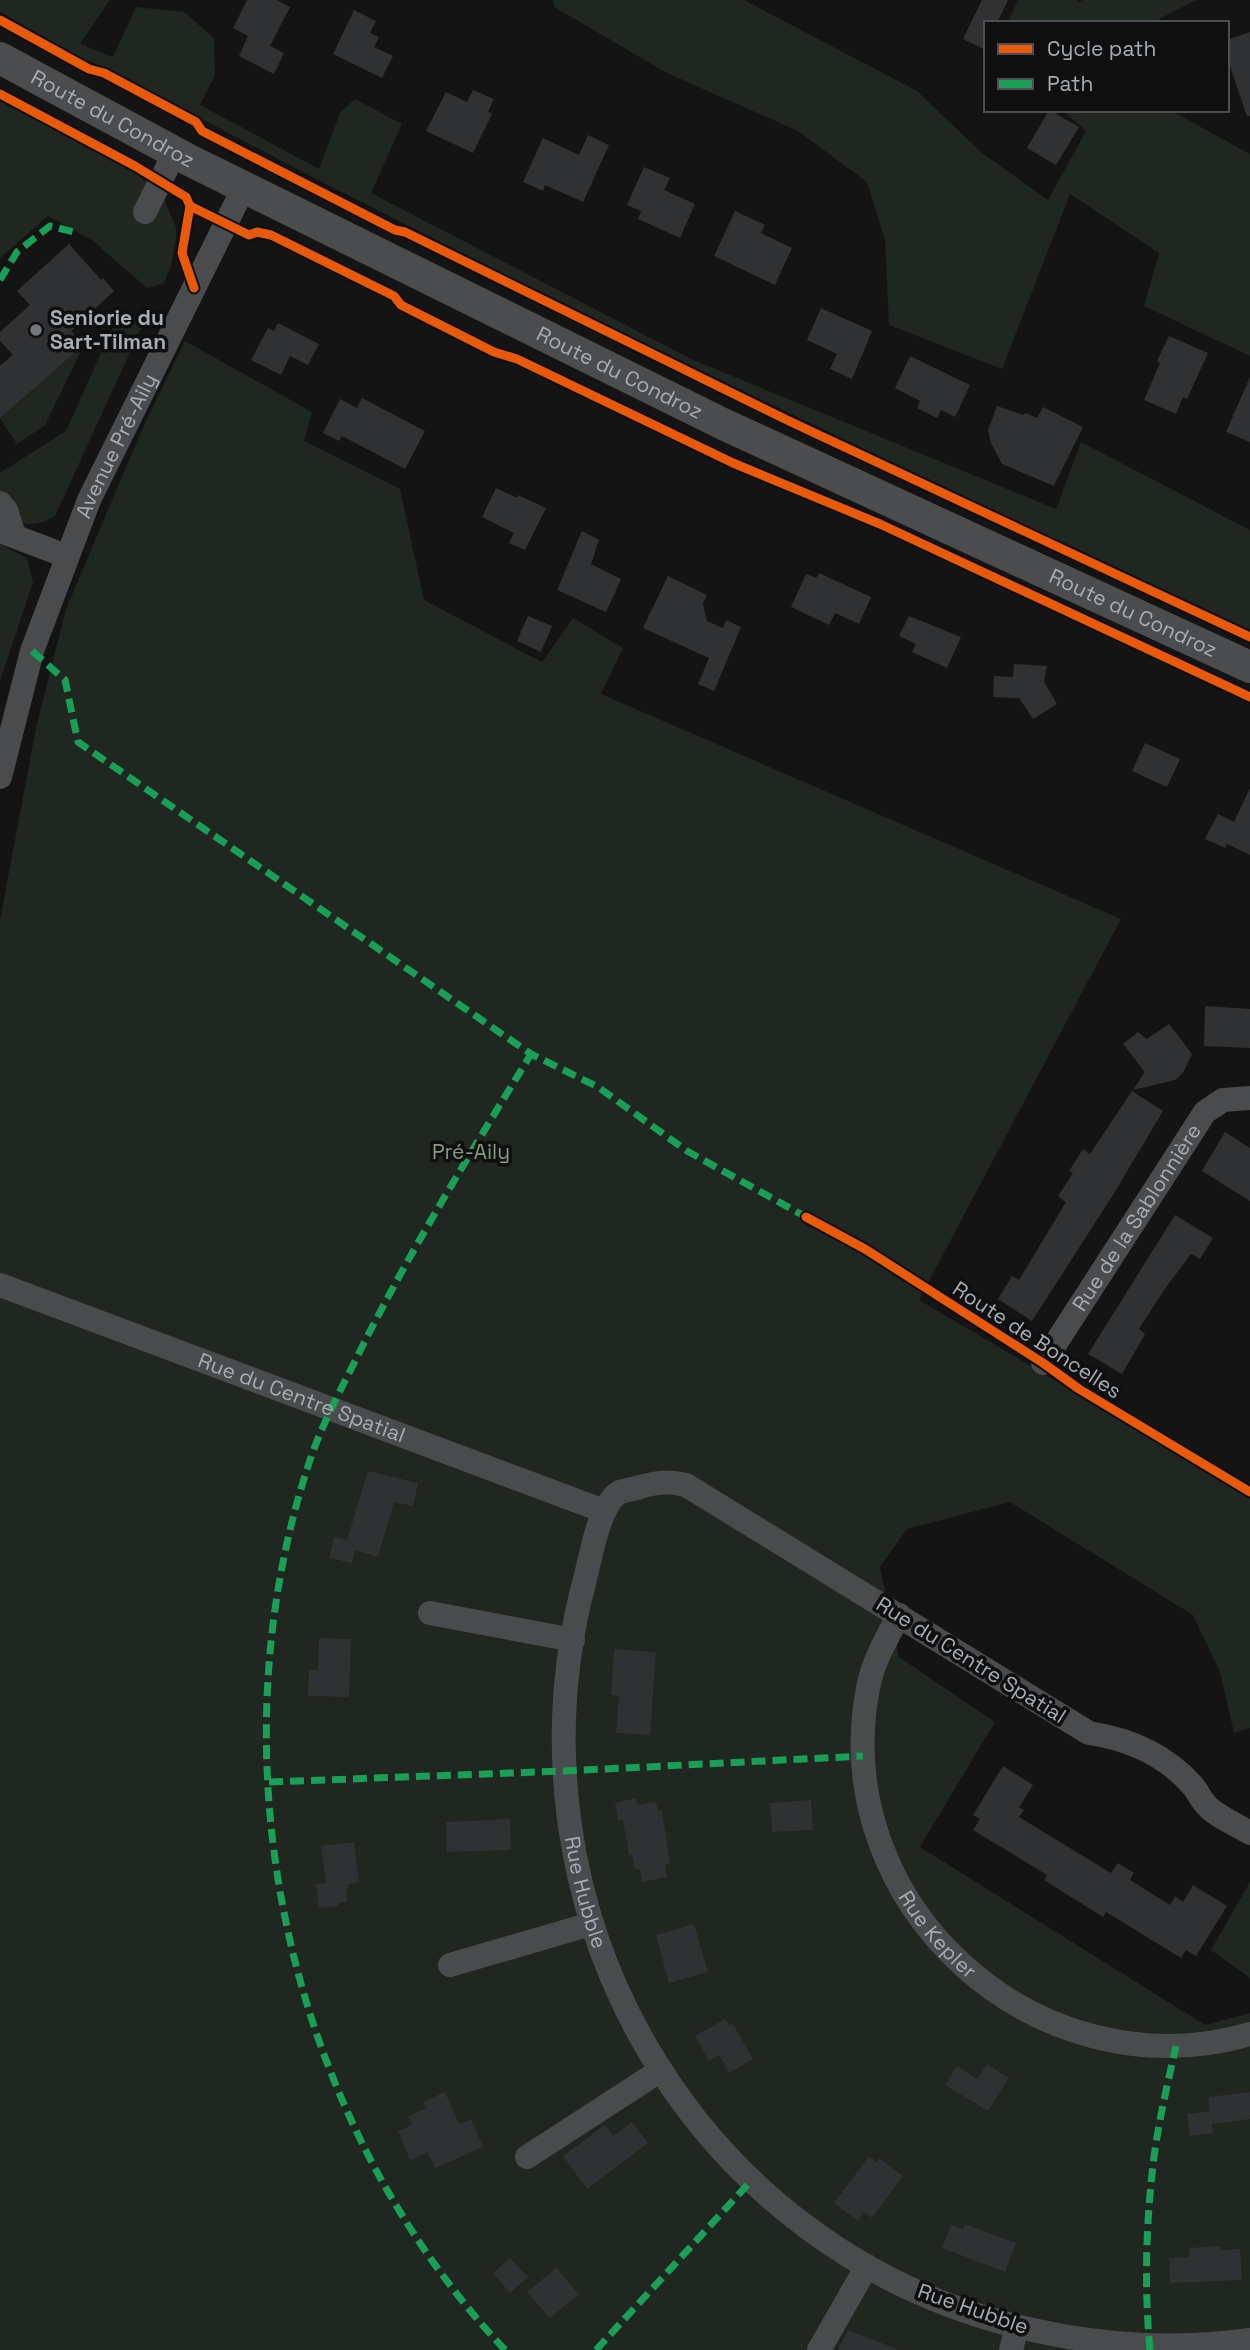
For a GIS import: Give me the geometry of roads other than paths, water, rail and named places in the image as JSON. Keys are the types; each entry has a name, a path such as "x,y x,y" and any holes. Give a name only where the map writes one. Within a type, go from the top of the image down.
{"main road":[{"name":"Route du Condroz","path":"0,58 244,187 723,424 902,504 1250,667"}],"street":[{"path":"145,212 175,152"},
{"name":"Avenue Pré-Aily","path":"0,777 32,651 94,487 244,187"},
{"path":"0,503 6,510 7,533 66,556"},
{"name":"Rue de la Sablonnière","path":"1044,1363 1205,1112 1223,1100 1250,1098"},
{"name":"Rue du Centre Spatial","path":"0,1285 604,1511 618,1493 671,1481 687,1485 1089,1733 1114,1737 1158,1756 1194,1787 1208,1807 1250,1833"},
{"name":"Rue Hubble","path":"604,1511 582,1593 564,1703 567,1811 572,1845 591,1924 622,2003 661,2070 689,2111 751,2181 805,2225 867,2266 1014,2338 1149,2346 1196,2346 1250,2340"},
{"path":"430,1613 573,1640"},
{"name":"Rue Kepler","path":"899,1615 876,1660 868,1687 864,1723 866,1786 878,1838 892,1871 923,1922 941,1945 982,1983 1010,2002 1036,2016 1093,2037 1125,2043 1176,2046 1233,2039 1250,2034"},
{"path":"450,1965 591,1924"},
{"path":"527,2157 661,2070"},
{"path":"818,2350 867,2266"}],"place":[{"name":"Seniorie du Sart-Tilman","path":"36,330"}],"park label":[{"name":"Pré-Aily","path":"471,1152"}]}
